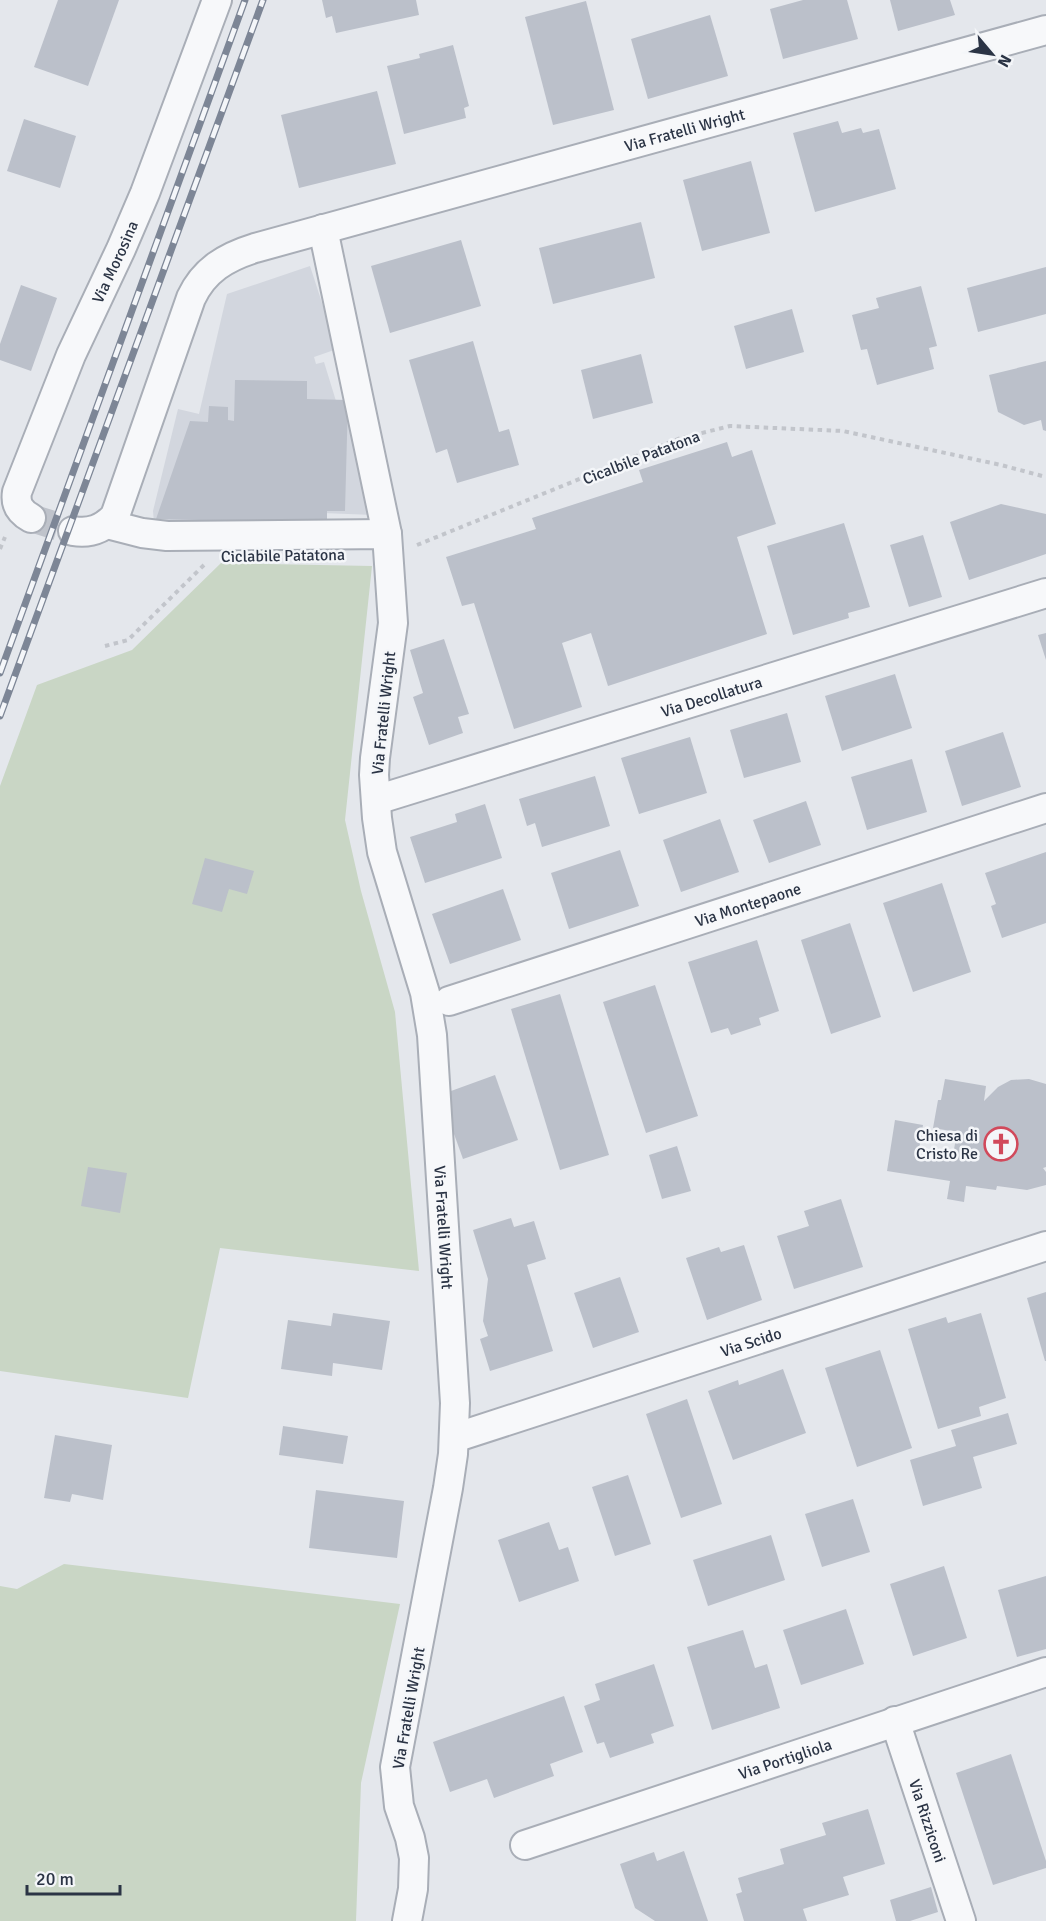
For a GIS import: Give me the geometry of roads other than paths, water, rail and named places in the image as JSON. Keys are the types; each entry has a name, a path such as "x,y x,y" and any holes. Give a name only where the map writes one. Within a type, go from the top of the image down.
{"street":[{"name":"Via Morosina","path":"31,518 17,505 17,492 71,355 146,194 217,0"},
{"name":"Via Fratelli Wright","path":"107,524 115,516 120,505 143,429 191,298 199,282 216,265 237,254 323,229 1046,30"},
{"name":"Via Fratelli Wright","path":"323,229 388,544 393,623 374,775 382,852 429,1009 438,1113 454,1387 454,1438 445,1510 395,1767 399,1806 414,1858 413,1889 407,1921"},
{"path":"72,531 88,532 107,524 142,533 167,536 388,544"},
{"name":"Via Decollatura","path":"376,800 1046,593"},
{"name":"Via Montepaone","path":"449,1001 1046,808"},
{"name":"Via Scido","path":"454,1438 1046,1246"},
{"name":"Via Portigliola","path":"525,1845 1046,1672"},
{"name":"Via Rizziconi","path":"896,1721 961,1921"}],"tunnel":[{"path":"31,518 73,531"}],"railway":[{"path":"0,673 245,0"},
{"path":"0,716 263,0"}],"place":[{"name":"Chiesa di Cristo Re","path":"1001,1144"}]}
